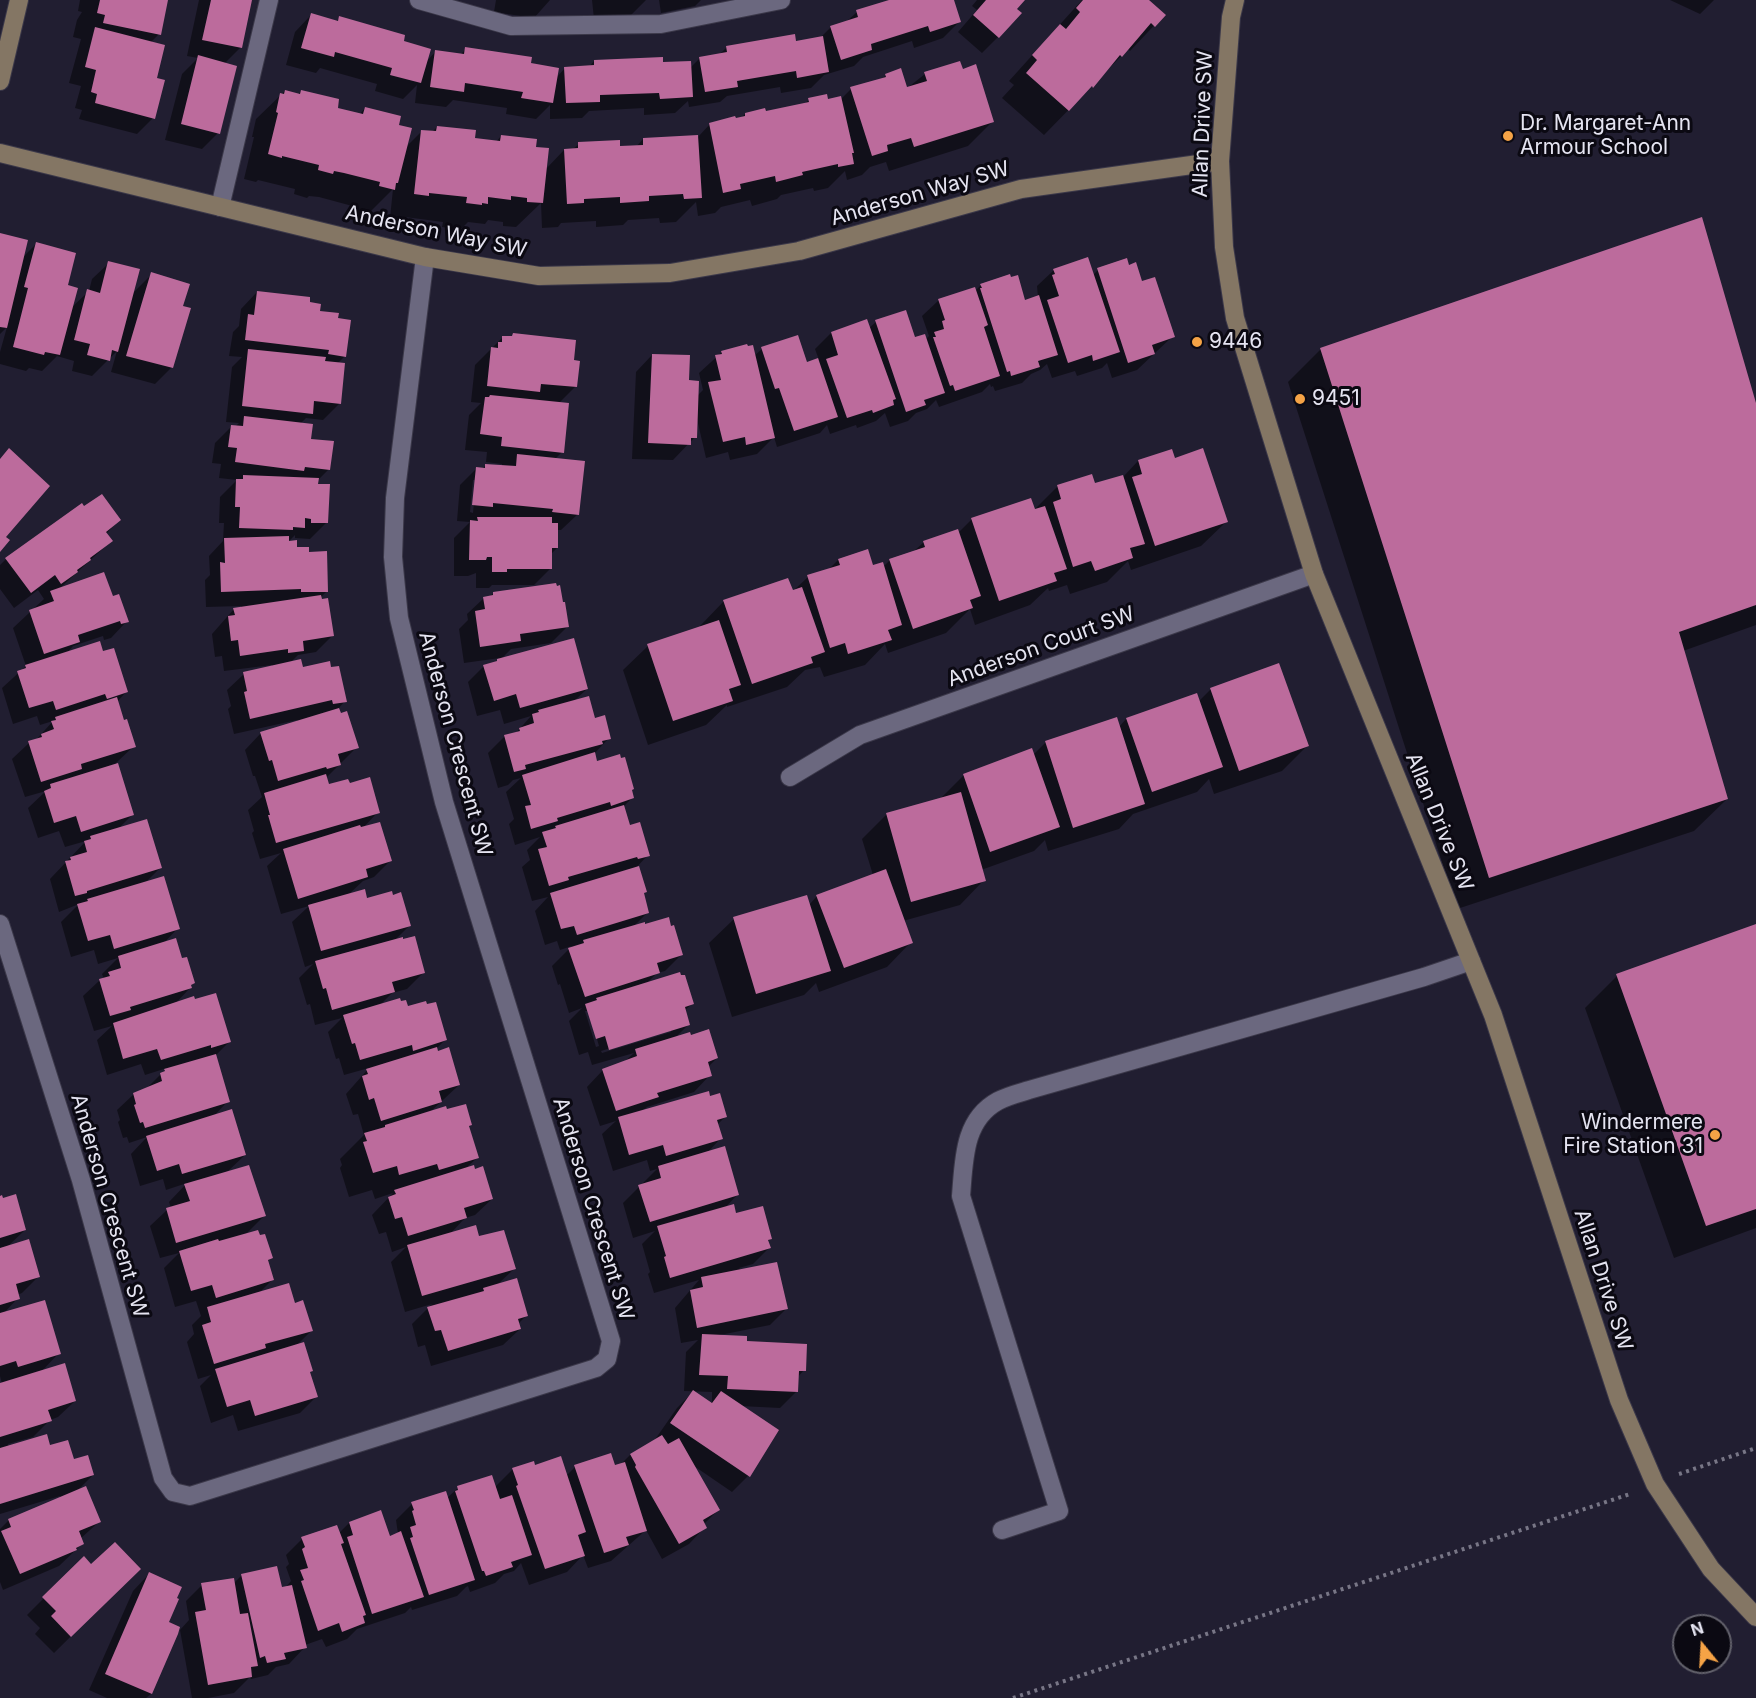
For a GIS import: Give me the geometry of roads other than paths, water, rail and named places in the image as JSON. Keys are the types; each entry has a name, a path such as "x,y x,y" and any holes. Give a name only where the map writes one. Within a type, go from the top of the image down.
{"street":[{"path":"0,81 19,0"},
{"path":"220,207 269,0"},
{"path":"418,0 511,26 661,24 781,0"},
{"name":"Allan Drive SW","path":"1235,0 1231,16 1220,161 1224,247 1235,318 1314,574 1493,1015 1619,1400 1655,1485 1711,1569 1756,1617"},
{"name":"Anderson Way SW","path":"0,153 425,257 539,276 670,273 799,251 1021,189 1220,161"},
{"name":"Anderson Crescent SW","path":"0,924 81,1180 163,1478 173,1492 190,1496 596,1368 607,1359 611,1341 444,802 399,618 393,557 395,498 425,257"},
{"name":"Anderson Court SW","path":"790,777 860,735 1314,574"},
{"path":"1002,1530 1059,1511 961,1196 965,1148 979,1116 998,1101 1029,1090 1413,980 1471,961"}],"place":[{"name":"Dr. Margaret-Ann Armour School","path":"1508,136"},
{"name":"9446","path":"1197,342"},
{"name":"9451","path":"1300,399"},
{"name":"Windermere Fire Station 31","path":"1715,1135"}]}
